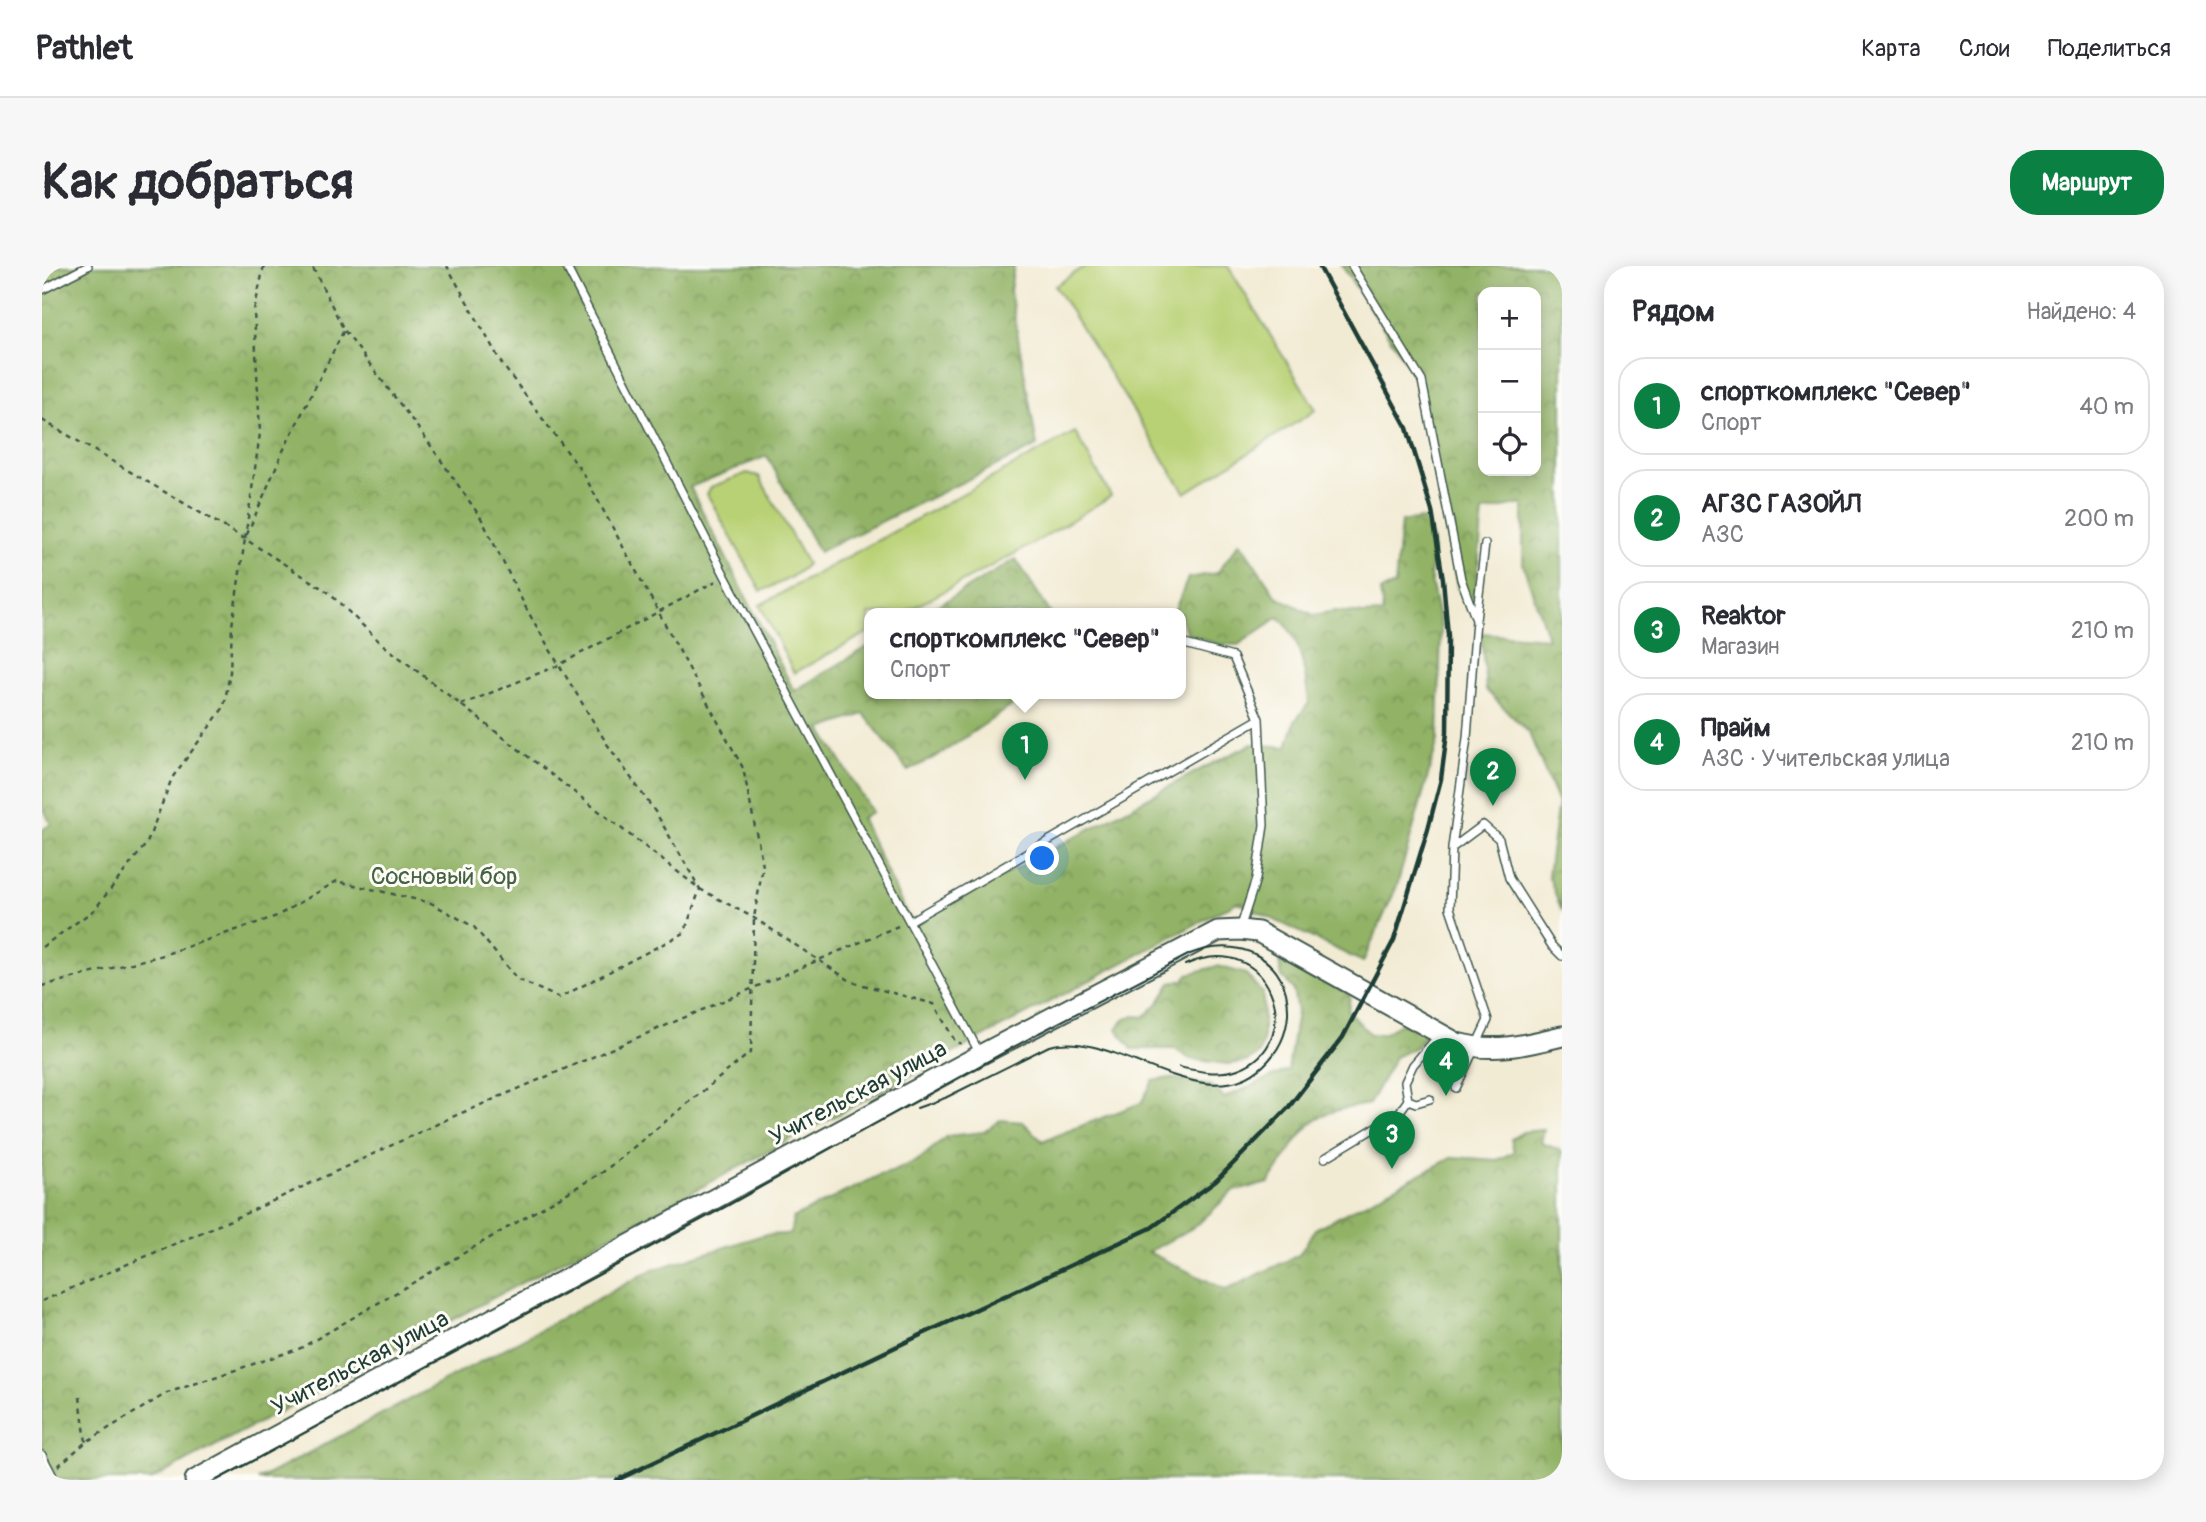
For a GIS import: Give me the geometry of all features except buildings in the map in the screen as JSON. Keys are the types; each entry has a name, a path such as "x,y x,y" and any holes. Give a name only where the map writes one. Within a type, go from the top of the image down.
{"main road":[{"name":"Учительская улица","path":"195,1480 977,1050 1218,931 1258,932 1439,1035 1476,1048 1500,1049 1562,1037"}],"lane":[{"path":"42,290 88,266"},
{"path":"566,266 724,576 977,1050"},
{"path":"1352,266 1422,382 1461,579 1476,620"},
{"path":"1456,1088 1489,1020 1477,993 1450,908 1452,848 1467,738 1485,544"},
{"path":"1186,644 1233,657 1259,719 1264,825 1256,879 1240,930"},
{"path":"910,921 1259,719"},
{"path":"1452,848 1483,825 1499,839 1509,878 1552,946 1562,956"},
{"path":"1325,1158 1398,1114 1408,1100 1405,1082 1413,1065 1439,1035"},
{"path":"1408,1100 1416,1103 1430,1099"},
{"path":"42,1455 53,1476"}],"path":[{"path":"42,947 94,910 147,843 172,778 224,707 230,672 232,626 260,433 254,311 264,266"},
{"path":"313,266 344,330 424,436 481,518 527,610 559,665 607,744 656,813 700,889"},
{"path":"53,1476 86,1442 167,1393 301,1348 603,1172 751,1052 754,918 763,866 743,768 583,473 502,364 447,266"},
{"path":"245,539 284,451 344,330"},
{"path":"42,420 245,539 328,592 382,644 700,889 754,918 852,982 934,1004 956,1043 977,1050"},
{"path":"460,705 559,665 724,576"},
{"path":"42,986 163,955 278,916 337,881 431,903 474,927 517,979 559,998 684,933 700,889"},
{"path":"42,1301 248,1212 450,1118 910,921"},
{"path":"80,1397 86,1442"}],"green space":[{"name":"Сосновый бор","path":"42,266 1014,266 1010,291 1037,446 819,552 767,456 690,487 794,691 864,649 864,699 1022,699 939,755 908,771 864,714 821,729 872,812 861,818 907,915 915,923 1252,744 1287,747 1295,721 1309,703 1301,657 1293,635 1279,617 1238,645 1217,644 1188,634 1186,608 1176,608 1188,578 1217,573 1240,542 1276,596 1313,615 1336,611 1383,613 1380,591 1395,585 1401,522 1423,519 1433,544 1430,576 1441,628 1438,740 1397,886 1363,962 1237,902 151,1480 42,1480 42,830 51,824 42,806"},
{"path":"1085,266 1228,266 1316,410 1185,493 1055,286"},
{"path":"1342,266 1562,266 1562,911 1548,875 1558,803 1529,733 1486,690 1481,633 1548,638 1523,564 1523,504 1483,512 1475,598 1458,590 1416,377"},
{"path":"1075,432 1111,496 1031,545 913,608 864,608 864,635 794,673 760,605"},
{"path":"747,473 759,476 807,564 791,577 761,591 707,494 711,487"},
{"path":"1016,559 1047,608 934,608"},
{"path":"1279,962 1297,964 1350,995 1348,1011 1370,1034 1383,1034 1400,1024 1420,1025 1426,1033 1416,1047 1395,1057 1369,1104 1332,1112 1313,1122 1299,1137 1269,1183 1233,1191 1196,1226 1148,1252 1226,1290 1299,1255 1315,1229 1453,1157 1497,1160 1514,1152 1511,1139 1523,1132 1544,1130 1541,1143 1562,1153 1562,1475 1537,1475 1533,1480 258,1480 650,1271 763,1235 791,1234 793,1218 880,1175 920,1159 947,1136 984,1132 1000,1120 1023,1122 1042,1141 1141,1103 1153,1081 1170,1078 1211,1086 1224,1098 1288,1070 1297,1012 1293,989 1282,977"},
{"path":"1217,966 1246,974 1263,994 1263,1041 1259,1054 1246,1062 1227,1064 1190,1059 1175,1049 1132,1049 1117,1029 1125,1019 1144,1017 1159,1002 1171,983 1184,980 1188,974"}],"tram line":[{"path":"217,1480 725,1207 1039,1033 1190,954 1225,947 1257,956 1270,965 1280,978 1286,994 1288,1014 1281,1042 1263,1066 1239,1080 1213,1084 1186,1079 1101,1049 1074,1044 1049,1046 945,1098 917,1108"},
{"path":"1179,1067 1216,1072 1238,1069 1260,1055 1272,1036 1276,1014 1271,993 1259,974 1240,961 1215,957 1185,965"}],"railway":[{"path":"617,1480 1151,1228 1216,1181 1288,1108 1343,1037 1394,940 1428,829 1441,779 1447,733 1448,636 1443,579 1432,511 1407,428 1319,266"}],"place":[{"name":"спорткомплекс \"Север\"","path":"1025,780"},
{"name":"АГЗС ГАЗОЙЛ","path":"1493,806"},
{"name":"Прайм","path":"1446,1096"},
{"name":"Reaktor","path":"1392,1169"}]}
